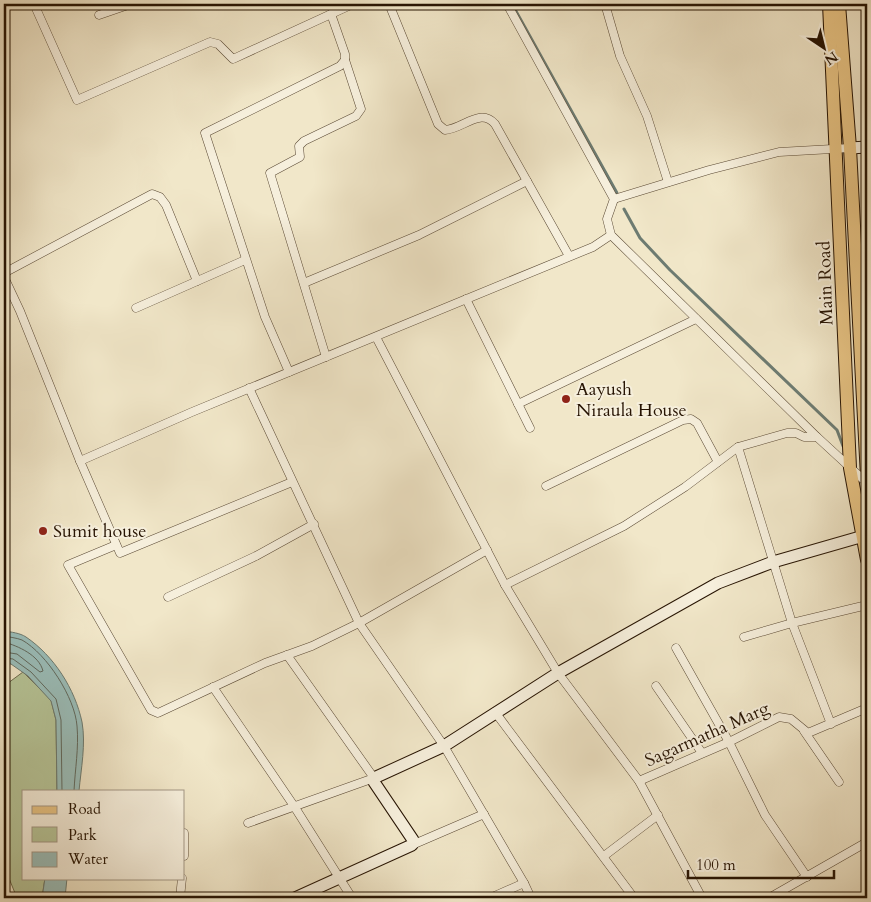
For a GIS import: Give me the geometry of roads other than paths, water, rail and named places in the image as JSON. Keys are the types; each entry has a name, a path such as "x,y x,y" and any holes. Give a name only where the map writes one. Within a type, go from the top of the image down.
{"main road":[{"name":"Main Road","path":"829,4 843,148 867,470"},
{"name":"Main Road","path":"838,4 850,468 866,536 867,560"}],"street":[{"path":"34,4 77,100 210,42 218,44 233,59 353,4"},
{"path":"99,15 132,4"},
{"path":"389,4 438,124 445,130 453,129 482,116 489,117 569,256"},
{"path":"506,4 614,199 608,220 611,235 817,437 867,483"},
{"path":"605,4 620,56 647,116 668,182"},
{"path":"326,357 270,173 300,156 299,146 304,141 356,116 361,109 331,14"},
{"path":"289,372 265,317 205,133 340,66 345,60"},
{"path":"614,199 668,182 779,152 867,147"},
{"path":"304,283 419,235 527,181"},
{"path":"4,272 152,194 160,197 166,205 197,281"},
{"path":"80,461 249,388 569,256 593,248 611,235"},
{"path":"136,308 245,260"},
{"path":"4,277 20,311 80,461 120,554 292,482"},
{"path":"466,299 530,428"},
{"path":"518,404 696,318"},
{"path":"376,337 505,584 558,673 639,781 702,898"},
{"path":"249,388 360,623 444,746 531,898"},
{"path":"546,486 683,420 690,419 696,423 718,462"},
{"path":"505,584 624,526 685,487 738,447 787,433 796,433 804,438 817,437"},
{"path":"738,447 792,623 831,724"},
{"path":"168,597 256,556 314,524"},
{"path":"248,823 374,778 444,746 558,673 718,583 773,562 866,536"},
{"path":"116,545 68,565 151,710 161,713 213,687 312,646 360,623 487,550"},
{"path":"744,637 867,605"},
{"path":"676,648 729,742 764,815 807,877"},
{"path":"287,655 374,778 374,782 413,840 412,845"},
{"path":"656,686 702,754"},
{"path":"213,687 294,806 352,898"},
{"path":"804,731 813,732 867,708"},
{"path":"495,712 634,898"},
{"name":"Sagarmatha Marg","path":"639,781 729,742 780,717 791,719 804,731"},
{"path":"804,731 839,782"},
{"path":"295,898 339,876 484,814"},
{"path":"604,856 658,816"},
{"path":"769,898 867,842"},
{"path":"180,898 182,880"},
{"path":"490,898 524,883"}],"water":[{"path":"4,631 24,636 46,654 62,674 74,697 82,722 84,739 79,790 57,790 56,720 51,701 28,676 11,664 4,663"},
{"path":"45,880 67,880 65,898 42,898"}],"waterway":[{"path":"512,4 617,193"},
{"path":"624,209 640,238 670,270 837,430 843,446"}],"place":[{"name":"Aayush Niraula House","path":"566,399"},
{"name":"Sumit house","path":"43,531"}]}
